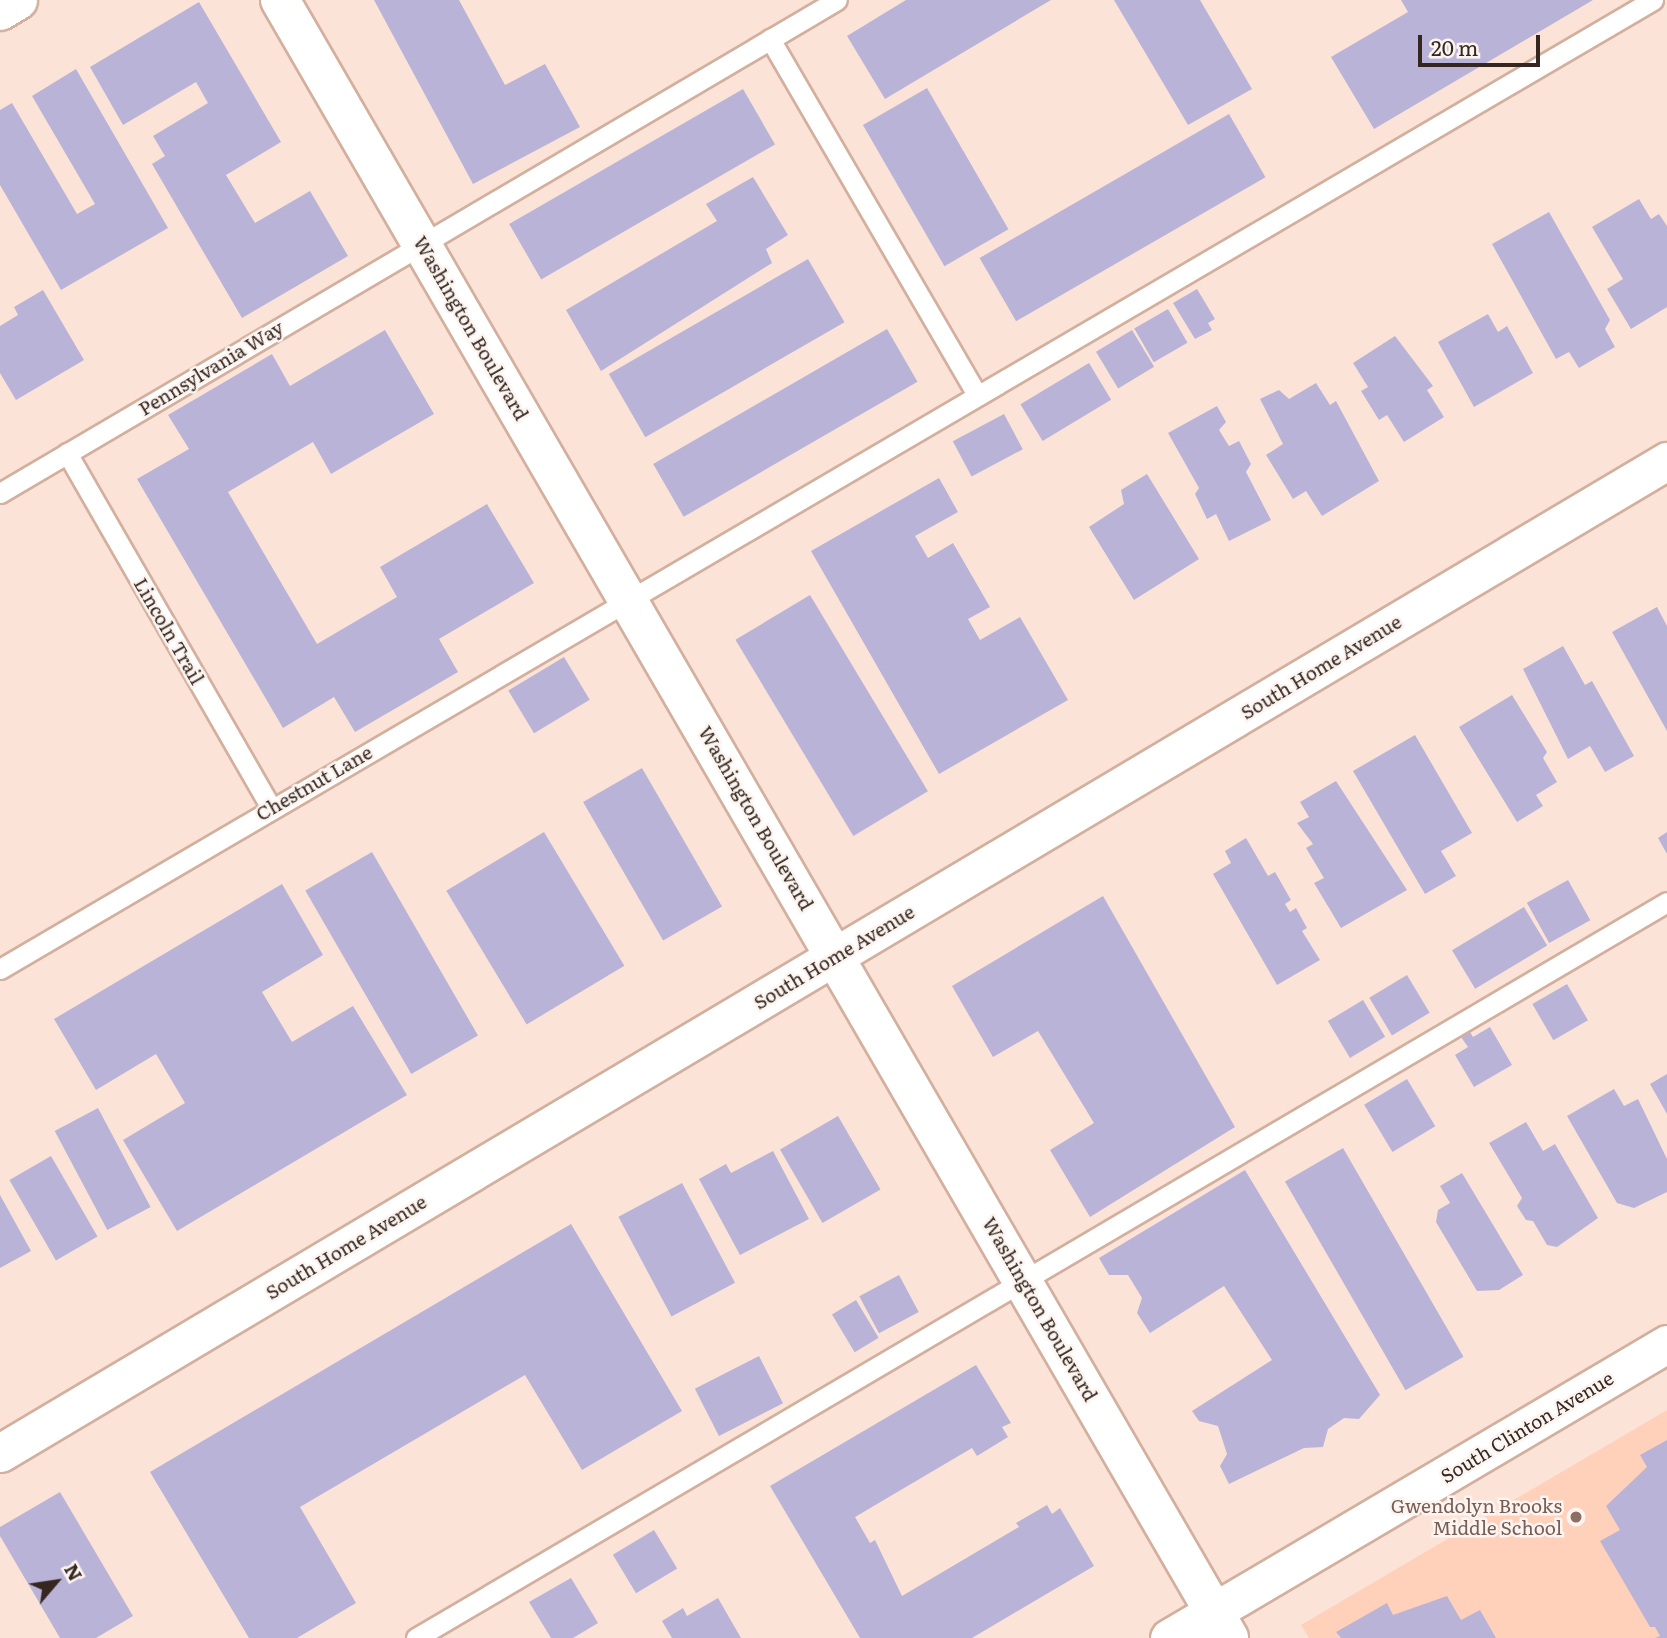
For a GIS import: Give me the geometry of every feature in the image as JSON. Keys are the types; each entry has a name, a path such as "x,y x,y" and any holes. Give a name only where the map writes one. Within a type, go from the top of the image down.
{"street":[{"path":"0,11 19,0"},
{"name":"Washington Boulevard","path":"280,0 629,597 1222,1625"},
{"name":"South Home Avenue","path":"0,1453 1667,461"},
{"name":"South Clinton Avenue","path":"1169,1638 1222,1625 1667,1343"}],"lane":[{"name":"Pennsylvania Way","path":"0,493 837,0"},
{"name":"Chestnut Lane","path":"0,969 629,597 1653,0"},
{"path":"770,39 977,394"},
{"name":"Lincoln Trail","path":"67,453 271,808"},
{"path":"416,1638 1667,902"}],"shaded area":[{"name":"Gwendolyn Brooks Middle School","path":"1667,1410 1667,1638 1309,1638 1301,1625"}],"building":[{"path":"374,0 459,0 505,85 545,64 580,127 473,184"},
{"path":"906,0 1051,0 885,99 847,36"},
{"path":"1114,0 1200,0 1252,89 1188,125"},
{"path":"1401,0 1593,0 1374,129 1331,57 1408,12"},
{"path":"199,2 281,142 226,175 255,223 310,191 348,256 242,318 152,164 165,156 153,136 208,103 196,82 123,125 90,67"},
{"path":"76,69 168,228 61,290 0,185 0,110 12,103 77,214 95,204 32,96"},
{"path":"927,88 1008,229 944,266 863,125"},
{"path":"743,89 775,144 541,279 509,224"},
{"path":"1229,114 1266,177 1016,321 980,258"},
{"path":"753,177 788,235 766,249 772,263 601,371 566,310 717,221 706,204"},
{"path":"1639,199 1651,219 1659,214 1667,226 1667,307 1631,329 1607,289 1623,279 1592,227"},
{"path":"1549,212 1610,320 1605,329 1615,347 1579,368 1569,352 1556,359 1492,244"},
{"path":"808,259 844,322 645,437 609,374"},
{"path":"1197,289 1215,319 1208,323 1212,330 1195,339 1173,303"},
{"path":"43,290 84,360 16,400 0,373 0,326 18,315 14,307"},
{"path":"1168,309 1188,343 1154,362 1134,328"},
{"path":"1488,314 1498,332 1507,326 1533,373 1474,407 1438,342"},
{"path":"887,329 918,382 684,517 653,464"},
{"path":"385,330 434,414 331,474 313,442 228,492 317,644 397,597 380,567 487,504 534,583 439,639 458,672 355,732 334,697 283,728 137,479 189,449 168,415 272,354 290,386"},
{"path":"1132,330 1154,367 1118,388 1096,352"},
{"path":"1395,336 1433,386 1427,390 1444,417 1404,442 1387,415 1379,420 1361,391 1368,387 1353,363"},
{"path":"1089,363 1111,400 1043,441 1020,404"},
{"path":"1316,383 1330,405 1336,401 1379,481 1322,516 1306,491 1293,499 1266,455 1283,444 1260,399 1279,390 1289,399"},
{"path":"1217,406 1226,422 1219,430 1229,446 1239,441 1251,464 1246,472 1271,520 1229,541 1216,514 1207,519 1195,494 1199,488 1168,433"},
{"path":"1004,414 1023,449 972,477 953,441"},
{"path":"1147,474 1199,559 1134,600 1089,527 1124,504 1121,490"},
{"path":"939,478 958,512 915,536 928,558 953,543 990,607 968,619 980,640 1020,617 1068,700 939,774 811,551"},
{"path":"810,595 928,791 853,836 735,640"},
{"path":"1657,607 1667,626 1667,731 1612,632"},
{"path":"1563,646 1585,685 1592,681 1634,756 1605,772 1590,746 1568,759 1523,669"},
{"path":"564,657 590,700 534,733 508,690"},
{"path":"1512,695 1547,752 1543,758 1557,782 1536,795 1543,806 1517,822 1459,727"},
{"path":"1415,735 1472,833 1441,851 1456,876 1425,894 1353,771"},
{"path":"642,768 722,907 663,941 583,802"},
{"path":"1336,781 1407,890 1341,928 1314,883 1324,878 1306,848 1313,844 1297,823 1309,817 1300,802"},
{"path":"544,832 624,966 527,1024 446,891"},
{"path":"1667,832 1667,854 1658,838"},
{"path":"1246,838 1268,876 1275,872 1291,900 1285,904 1290,912 1296,908 1307,928 1302,931 1320,960 1277,985 1213,874 1231,863 1225,851"},
{"path":"372,852 478,1036 411,1074 305,890"},
{"path":"1568,880 1590,920 1549,943 1527,903"},
{"path":"282,884 323,955 262,992 292,1042 353,1006 407,1095 177,1231 123,1140 185,1103 156,1054 96,1090 54,1019"},
{"path":"1103,896 1235,1127 1090,1217 1050,1150 1094,1123 1038,1031 993,1057 952,986"},
{"path":"1524,907 1547,946 1475,989 1452,950"},
{"path":"1407,975 1430,1013 1392,1035 1369,998"},
{"path":"1567,984 1588,1020 1553,1040 1532,1004"},
{"path":"1363,1000 1385,1037 1350,1058 1328,1021"},
{"path":"1490,1027 1512,1065 1474,1087 1455,1055 1468,1047 1461,1037 1470,1032 1473,1037"},
{"path":"1667,1074 1667,1114 1650,1084"},
{"path":"1407,1079 1435,1126 1392,1152 1364,1105"},
{"path":"1614,1089 1624,1106 1638,1099 1667,1159 1667,1192 1634,1208 1617,1203 1567,1116"},
{"path":"98,1108 151,1207 107,1230 55,1131"},
{"path":"838,1116 880,1190 822,1223 780,1150"},
{"path":"1526,1122 1543,1151 1555,1144 1598,1218 1557,1247 1547,1245 1533,1221 1526,1220 1517,1206 1522,1198 1489,1143"},
{"path":"1343,1148 1464,1357 1405,1390 1285,1182"},
{"path":"773,1151 809,1219 740,1255 699,1179 726,1164 731,1173"},
{"path":"51,1156 98,1237 56,1261 9,1180"},
{"path":"1245,1170 1380,1395 1359,1419 1344,1418 1328,1429 1323,1447 1304,1448 1229,1484 1220,1466 1227,1454 1218,1426 1199,1421 1192,1411 1272,1360 1224,1286 1150,1333 1137,1313 1142,1298 1128,1275 1109,1275 1099,1258"},
{"path":"1462,1173 1523,1275 1499,1290 1477,1291 1436,1222 1438,1210 1450,1203 1440,1186"},
{"path":"682,1183 735,1283 671,1317 618,1217"},
{"path":"0,1195 31,1251 0,1268"},
{"path":"571,1224 682,1411 582,1470 525,1375 300,1507 356,1603 297,1638 249,1638 150,1472"},
{"path":"899,1275 919,1312 879,1333 859,1296"},
{"path":"856,1300 879,1338 855,1352 832,1314"},
{"path":"759,1356 783,1403 719,1436 695,1389"},
{"path":"976,1365 1011,1423 1002,1427 1008,1437 977,1456 972,1448 855,1517 870,1543 875,1540 902,1596 1019,1527 1016,1523 1047,1505 1052,1514 1060,1508 1094,1566 972,1638 860,1638 770,1486"},
{"path":"1667,1440 1667,1638 1655,1638 1660,1636 1655,1627 1650,1627 1600,1541 1620,1530 1606,1506 1647,1467 1640,1455"},
{"path":"60,1492 133,1616 96,1638 60,1638 0,1536 0,1527"},
{"path":"654,1530 677,1569 636,1593 613,1555"},
{"path":"571,1578 598,1623 573,1638 551,1638 529,1602"},
{"path":"1447,1596 1461,1620 1480,1610 1496,1638 1341,1638 1336,1632 1387,1603 1393,1615"},
{"path":"718,1598 741,1638 672,1638 662,1621 683,1608 687,1616"}],"place":[{"name":"Gwendolyn Brooks Middle School","path":"1576,1517"}]}
